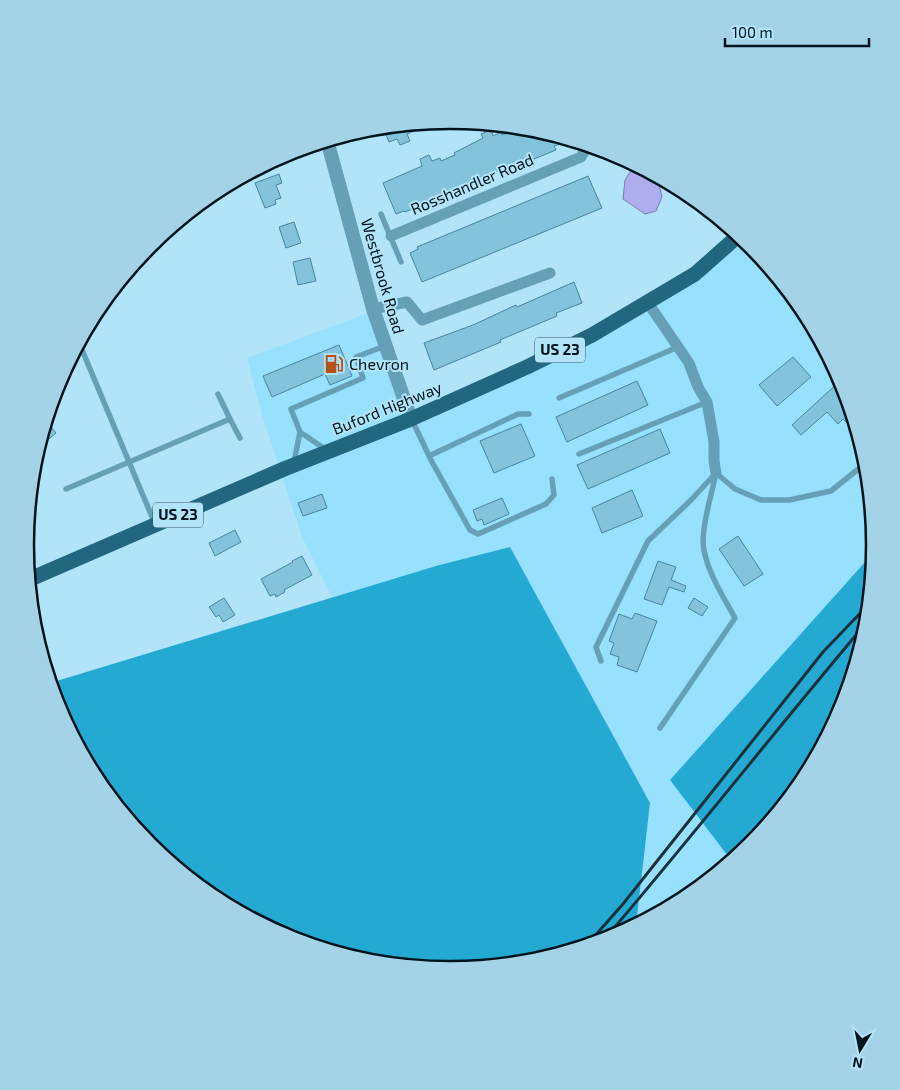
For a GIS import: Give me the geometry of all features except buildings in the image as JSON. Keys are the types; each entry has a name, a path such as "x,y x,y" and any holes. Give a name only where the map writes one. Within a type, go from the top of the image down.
{"main road":[{"name":"Buford Highway","path":"35,577 293,466 412,419 535,363 592,335 695,274 733,240"}],"street":[{"name":"Westbrook Road","path":"329,147 373,309 412,419"},
{"name":"Rosshandler Road","path":"391,236 581,157 584,151"},
{"path":"373,309 407,302 422,320 550,273"},
{"path":"648,303 689,363 706,402 714,442 716,473"}],"lane":[{"path":"381,214 401,262"},
{"path":"293,466 300,432 291,409 363,378 356,357 385,346"},
{"path":"559,398 678,347"},
{"path":"83,350 156,524"},
{"path":"218,394 240,438"},
{"path":"578,454 706,402"},
{"path":"428,456 518,414 529,414"},
{"path":"66,489 230,419"},
{"path":"412,419 428,456 470,530 478,534 546,504 554,495 552,479"},
{"path":"300,432 329,451"},
{"path":"716,473 735,490 761,500 789,500 831,491 857,470"},
{"path":"601,661 596,647 648,541 716,473"},
{"path":"660,728 735,618 716,584 703,550 704,531 716,473"}],"shaded area":[{"path":"631,171 659,186 662,197 656,211 645,214 623,199 625,180"},
{"path":"736,244 780,292 796,314 823,361 835,386 852,437 863,491 866,545 865,571 738,845 724,858 681,891 637,916 650,803 436,566 332,597 302,537 262,415 247,358 371,312 409,424 577,347"},
{"path":"510,547 650,803 637,916 609,930 558,947 504,958 477,960 450,961 396,958 342,947 291,930 219,891 176,858 137,819 104,776 90,753 65,704 57,681 436,566"},
{"path":"865,562 863,599 858,626 852,653 835,704 796,776 763,819 727,855 670,780"}],"railway":[{"path":"596,935 623,904 823,652 860,613"},
{"path":"615,927 856,635"}],"place":[{"name":"Chevron","path":"334,364"}]}
